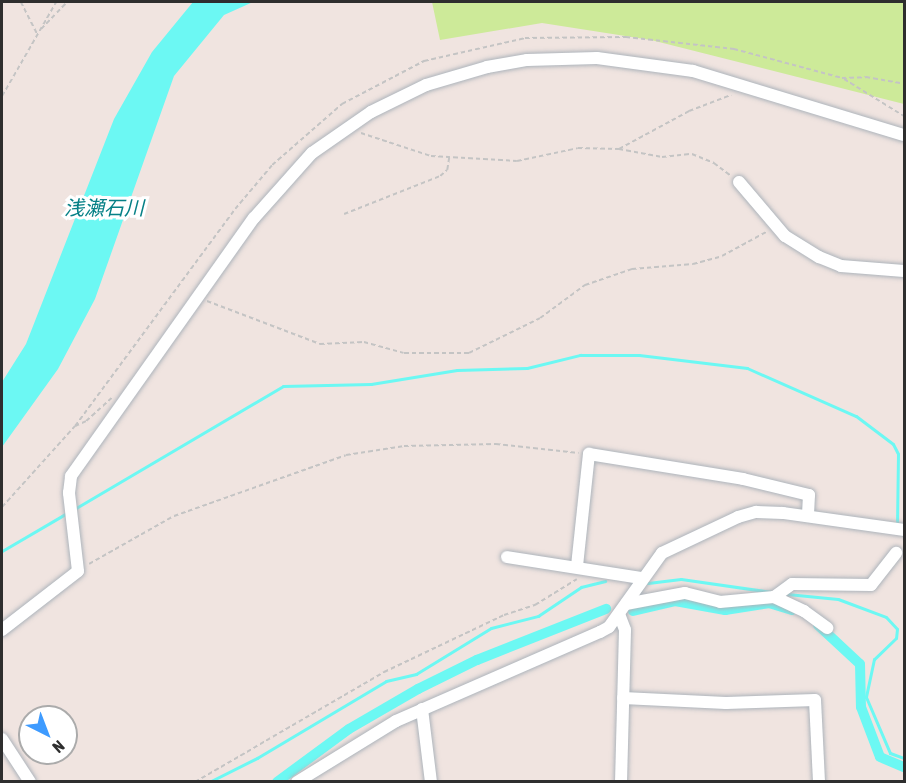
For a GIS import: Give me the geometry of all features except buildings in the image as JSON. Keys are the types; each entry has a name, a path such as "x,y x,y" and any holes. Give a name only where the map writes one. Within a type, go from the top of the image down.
{"street":[{"path":"2,630 78,570 69,493 71,476 276,189 343,129 426,85 527,60 631,60 743,85 904,135"},
{"path":"739,182 778,228 819,257 841,266 904,271"},
{"path":"577,566 589,454 743,479 809,495 808,516"},
{"path":"297,782 422,709 609,627 623,609 641,578 662,553 738,517 756,512 808,516 904,530"},
{"path":"623,609 685,593 720,602 774,597 792,584 871,585 896,553"},
{"path":"507,557 577,566 641,578"},
{"path":"774,597 804,611 827,628"},
{"path":"621,782 625,630 623,609"},
{"path":"623,699 726,703 815,700 819,782"},
{"path":"422,709 431,782"},
{"path":"2,739 30,782"}],"path":[{"path":"21,2 37,34"},
{"path":"2,96 56,2"},
{"path":"37,34 67,2"},
{"path":"2,507 75,426 235,209 272,165 342,104 424,61 525,38 626,37 734,49 842,78 904,116"},
{"path":"842,78 866,77 904,84"},
{"path":"619,149 689,111 733,94 743,85"},
{"path":"343,129 418,153 450,157 517,161 578,148 619,149 662,157 700,156 739,182"},
{"path":"344,214 440,176 447,170 450,157"},
{"path":"198,298 320,344 364,342 404,352 469,352 540,318 585,285 632,269 693,264 722,256 778,228"},
{"path":"75,426 105,406 119,390"},
{"path":"78,570 174,516 346,456 404,446 496,444 589,454"},
{"path":"195,782 384,672 504,615 536,605 592,569"}],"green space":[{"path":"432,2 904,2 904,104 651,40 542,23 440,40"}],"water":[{"name":"浅瀬石川","path":"193,2 253,2 224,15 174,76 95,299 58,369 2,447 2,382 26,344 114,119 152,52"}],"waterway":[{"path":"76,508 283,386 371,384 457,370 527,368 580,355 639,355 747,368 856,416 893,444 898,454 897,524"},
{"path":"2,551 67,513"},
{"path":"648,583 681,579 771,592"},
{"path":"209,782 257,758 386,681 416,674 491,628 538,616 581,587 605,581"},
{"path":"787,594 838,599 886,617 897,629 896,638 874,659 866,697 890,753 904,758"},
{"path":"633,611 675,601 725,610 769,603 792,610"},
{"path":"277,782 349,729 418,689 477,660 606,609"},
{"path":"818,625 860,664 861,707 880,757 904,767"}]}
